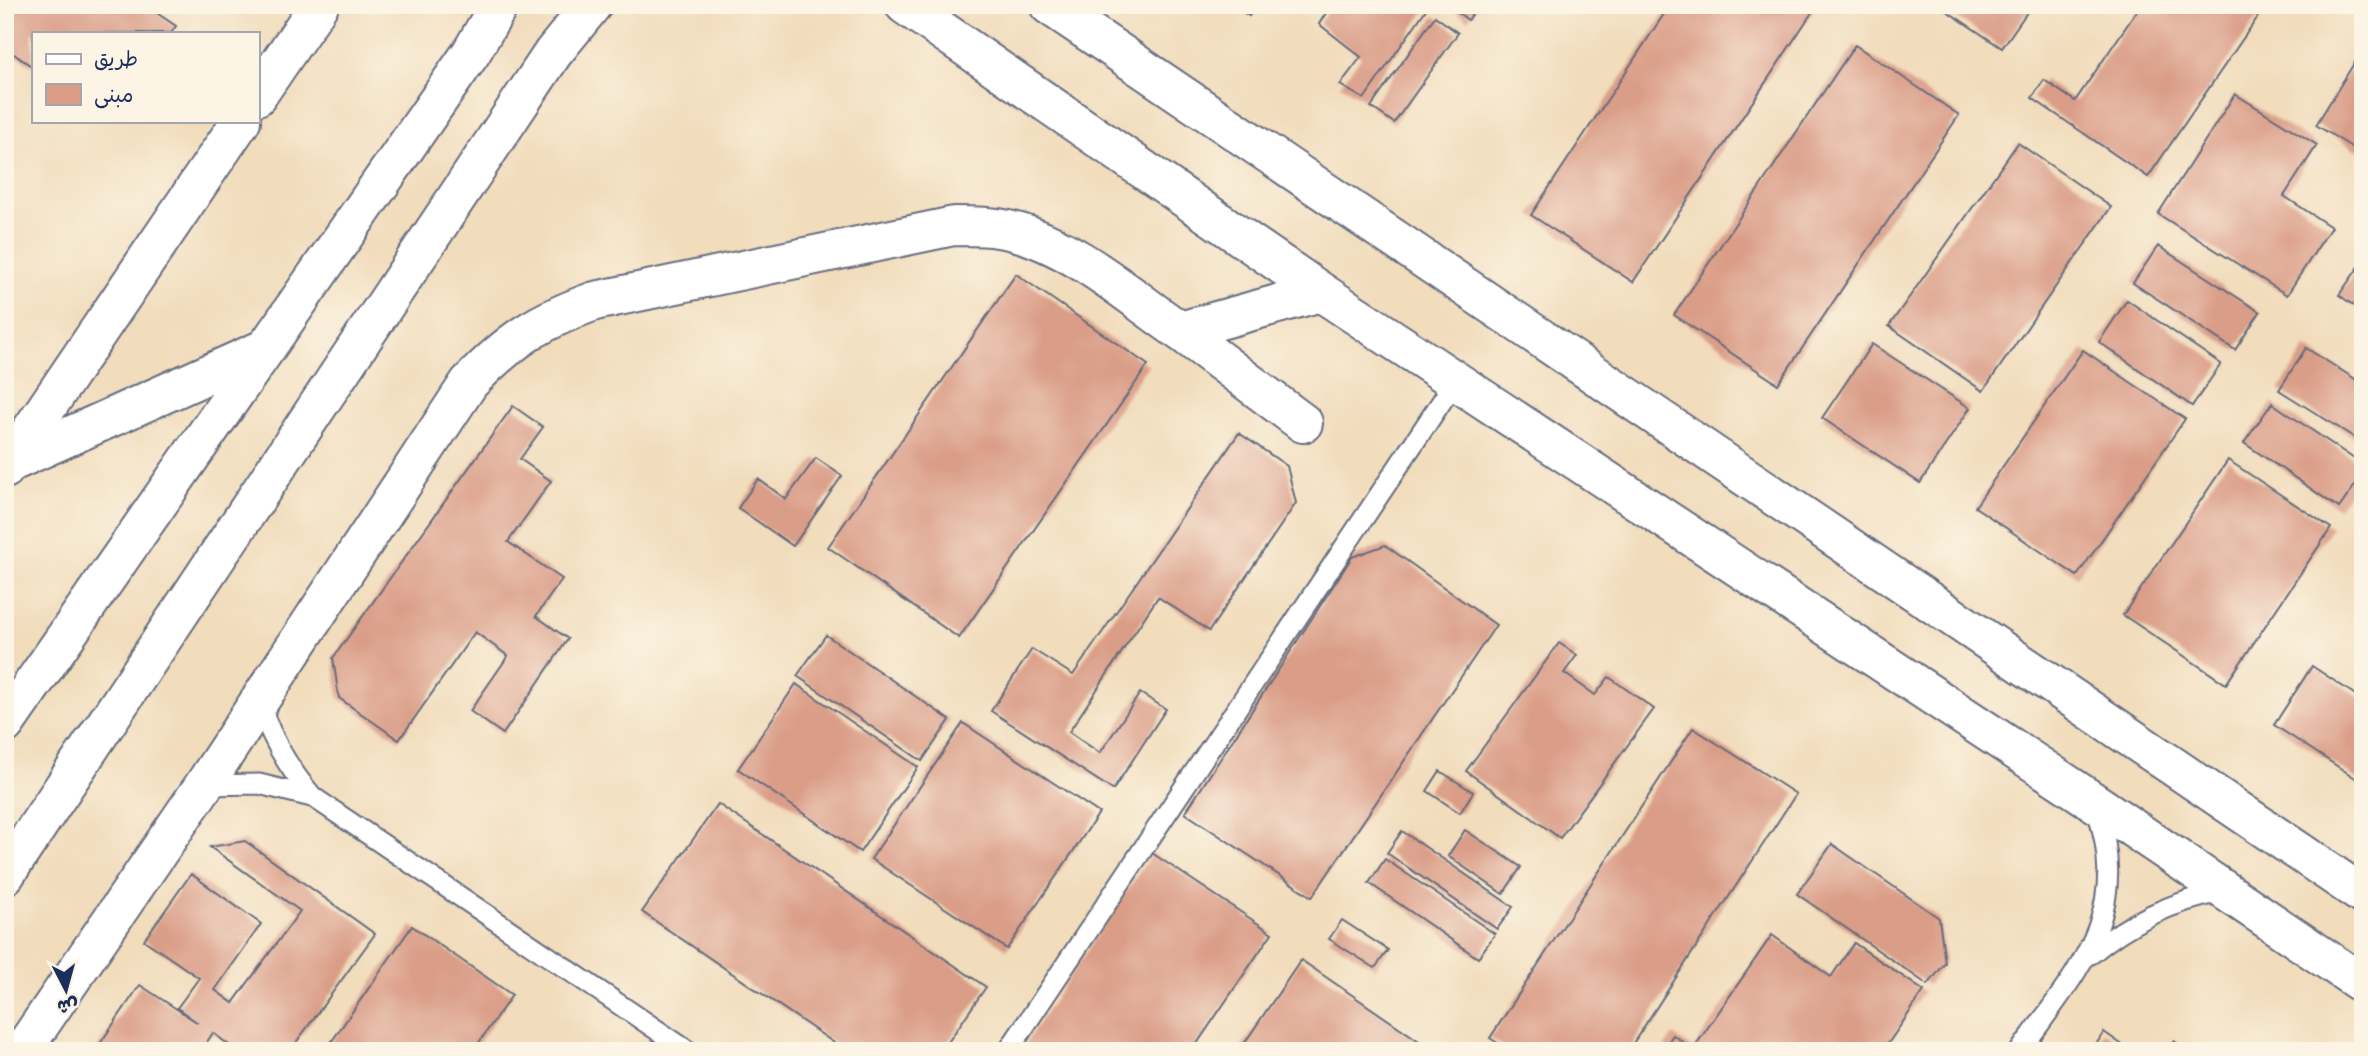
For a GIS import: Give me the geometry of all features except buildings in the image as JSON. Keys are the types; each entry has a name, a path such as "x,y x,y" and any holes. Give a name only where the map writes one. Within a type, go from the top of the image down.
{"main road":[{"path":"259,93 318,5"},
{"path":"5,724 471,53 499,5"},
{"path":"5,875 554,53 592,5"},
{"path":"905,5 1321,292 2363,984"},
{"path":"1049,5 2363,895"},
{"path":"7,465 240,122"},
{"path":"22,1051 204,785 469,383 495,355 525,332 559,314 595,301 941,228 984,226 1013,231 1067,253 1180,331 1303,423"},
{"path":"1180,331 1321,292"},
{"path":"7,465 264,349"}],"lane":[{"path":"1008,1051 1456,380"},
{"path":"259,700 265,722 285,762 313,797 688,1051"},
{"path":"204,785 259,784 313,797"},
{"path":"2020,1051 2085,960 2104,909 2108,855 2103,828 2094,803"},
{"path":"2085,960 2109,939 2163,908 2194,897 2225,892"}]}
